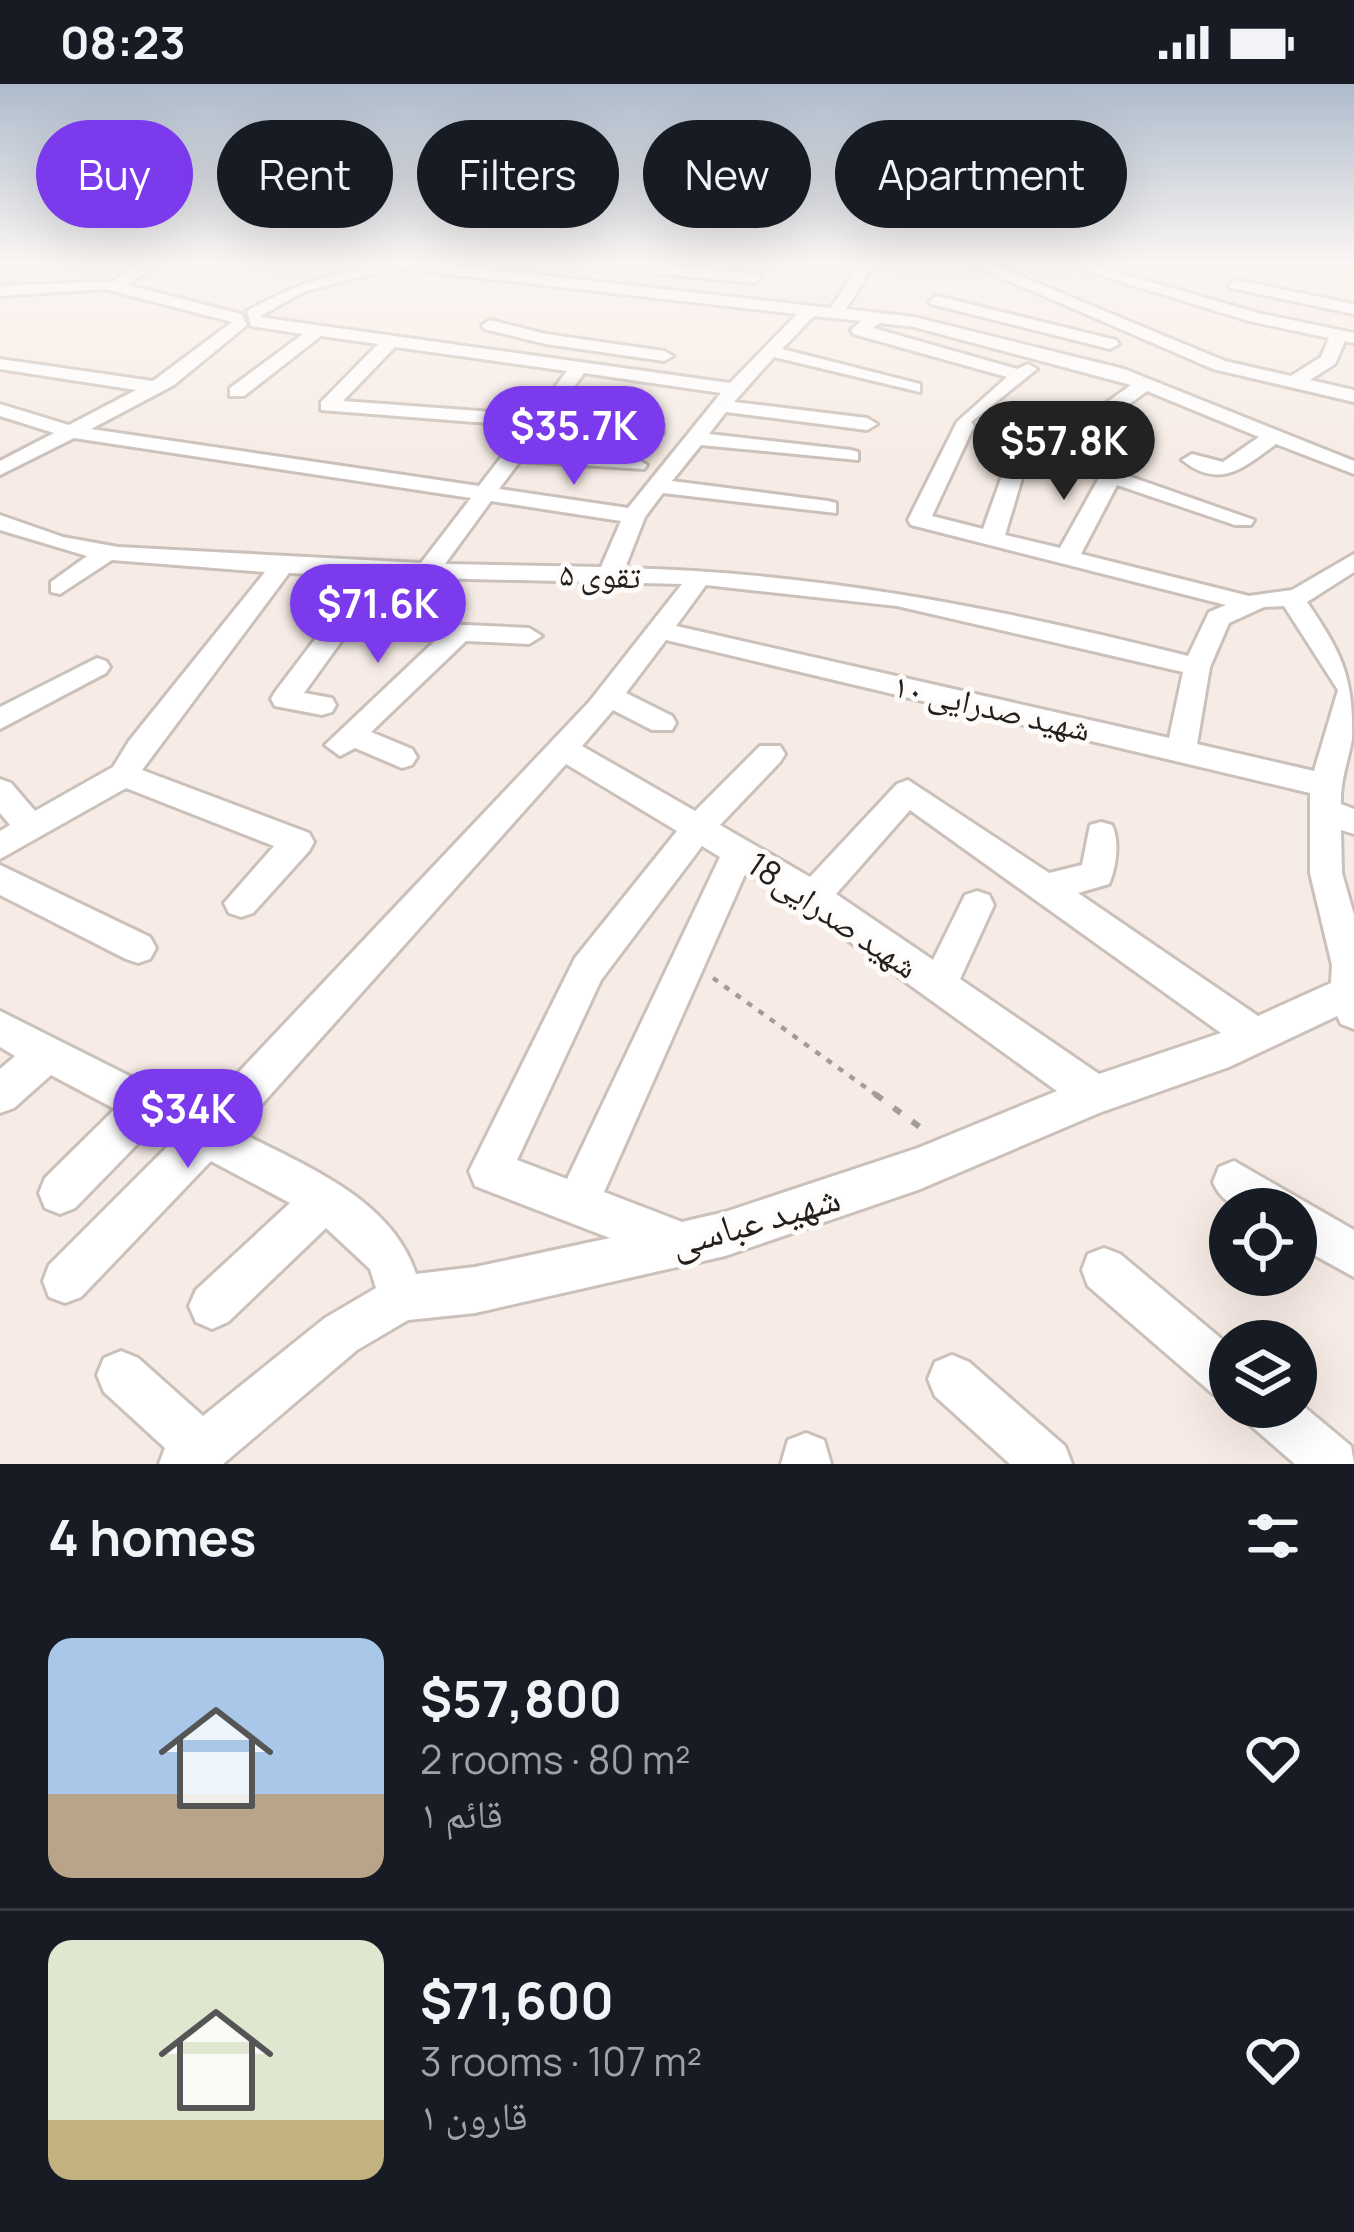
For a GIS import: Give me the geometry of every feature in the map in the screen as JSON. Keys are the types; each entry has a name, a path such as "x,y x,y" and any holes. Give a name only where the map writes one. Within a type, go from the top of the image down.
{"street":[{"path":"0,469 156,387 236,327"},
{"path":"294,327 579,367 867,424"},
{"path":"394,327 328,406 656,429"},
{"path":"462,351 487,327"},
{"path":"517,327 546,339 664,356"},
{"path":"610,575 634,516 727,398 793,327"},
{"path":"863,327 859,330 1020,376"},
{"path":"930,327 1146,383 1354,468"},
{"path":"1042,327 1109,344"},
{"path":"1124,327 1219,364 1354,396"},
{"path":"1294,383 1329,360 1347,336 1310,327"},
{"path":"1082,363 1131,330"},
{"path":"238,392 317,331"},
{"path":"770,351 913,388"},
{"path":"1046,354 967,421 919,520 1251,604"},
{"path":"0,364 156,387"},
{"path":"427,572 579,367"},
{"path":"1091,423 1146,383"},
{"path":"0,410 73,432 634,516"},
{"path":"1192,460 1226,470 1275,435"},
{"path":"695,438 851,456"},
{"path":"516,454 637,465"},
{"path":"1074,463 1243,520"},
{"path":"992,538 1016,465"},
{"path":"1067,557 1111,476"},
{"path":"657,486 828,508"},
{"name":"تقوی ۵","path":"6,531 106,554 379,571 700,578 853,590 1006,618 1197,667"},
{"path":"59,587 106,554"},
{"path":"1181,751 1197,667 1218,618 1251,604 1291,598 1354,561"},
{"path":"0,846 124,775 282,566"},
{"path":"322,705 285,699 379,571"},
{"path":"65,1281 206,1137 562,748 700,578"},
{"path":"1325,580 1354,595"},
{"path":"1291,598 1353,691 1326,873 1352,984"},
{"path":"338,627 529,636"},
{"name":"شهید صدرایی ۱۰","path":"659,630 1181,751 1335,806"},
{"path":"402,757 345,740 459,633"},
{"path":"0,719 97,667"},
{"path":"608,696 662,723"},
{"name":"شهید صدرایی18","path":"562,748 813,897 1095,1095"},
{"path":"680,1243 490,1171 588,969 698,828 770,754"},
{"path":"124,775 298,842 241,903"},
{"path":"0,791 32,829"},
{"path":"813,897 908,792 1255,1035"},
{"path":"1045,888 1097,874 1101,835"},
{"path":"577,1204 739,852"},
{"path":"0,879 138,948"},
{"path":"939,985 977,905"},
{"name":"شهید عباسی","path":"194,1456 341,1334 402,1298 475,1290 725,1234 956,1154 1255,1035 1352,984"},
{"path":"0,1028 326,1199 388,1255 402,1298"},
{"path":"0,1094 47,1052"},
{"path":"60,1193 147,1106"},
{"path":"1234,1182 1244,1188"},
{"path":"212,1306 326,1199"},
{"path":"1317,1233 1354,1255"},
{"path":"1104,1270 1209,1359"},
{"path":"121,1375 194,1456"},
{"path":"952,1379 1047,1464"},
{"path":"1291,1428 1333,1464"}],"path":[{"path":"689,961 956,1154"}]}
